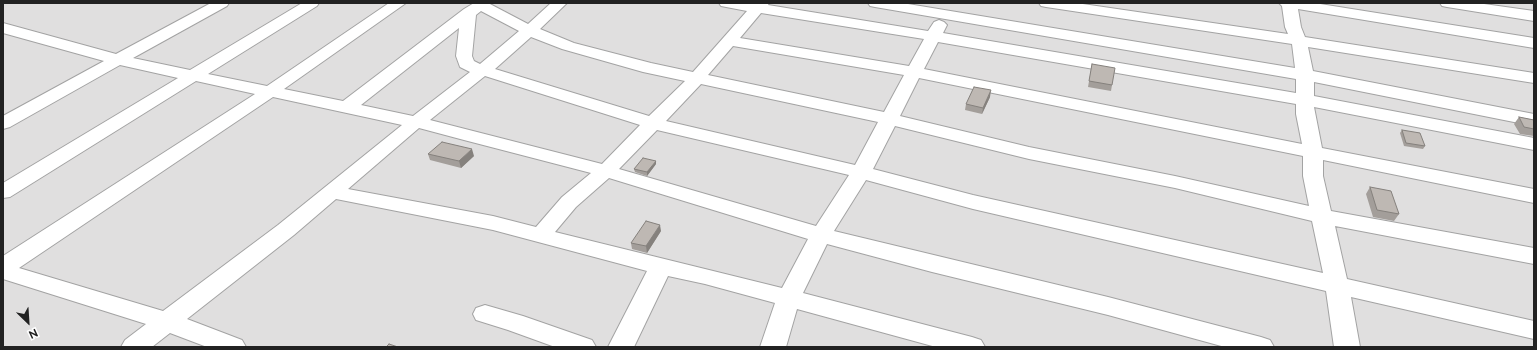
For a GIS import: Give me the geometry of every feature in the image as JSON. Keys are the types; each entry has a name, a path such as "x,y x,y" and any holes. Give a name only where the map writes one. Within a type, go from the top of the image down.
{"street":[{"path":"3,124 222,3"},
{"path":"3,192 312,3"},
{"path":"3,266 270,91 399,3"},
{"path":"134,347 238,268 530,31 560,3"},
{"path":"726,3 760,6 1305,100 1534,144"},
{"path":"875,3 947,9 1305,75 1534,120"},
{"path":"1046,3 1135,10 1299,40 1534,78"},
{"path":"1347,347 1337,286 1313,176 1313,151 1305,114 1305,75 1299,40 1293,26 1288,3 1332,7 1534,43"},
{"path":"1447,3 1534,16"},
{"path":"540,236 569,202 606,171 696,79 760,6"},
{"path":"347,107 477,7"},
{"path":"477,7 530,31 588,52 696,79 889,118 1029,153 1175,182 1321,216 1534,256"},
{"path":"477,7 464,56 466,63 469,66 652,123 861,172 972,202 1534,330"},
{"path":"773,347 789,298 821,235 861,172 947,9"},
{"path":"3,28 118,60 416,122 606,171 821,235 932,264 1108,306 1261,347"},
{"path":"729,41 914,72 1534,196"},
{"path":"331,192 493,223 661,267 705,276 789,298 938,342 972,347"},
{"path":"621,347 632,322 661,267"},
{"path":"3,271 168,322 233,347"},
{"path":"485,314 514,322 583,347"}],"shaded area":[{"path":"3,3 1534,3 1534,347 3,347"}],"building":[{"path":"1092,64 1115,68 1112,85 1089,81"},
{"path":"974,87 991,90 983,108 966,104"},
{"path":"1519,117 1534,120 1534,129 1524,127"},
{"path":"1402,130 1420,133 1425,146 1406,143"},
{"path":"442,142 472,149 459,161 428,154"},
{"path":"643,158 656,161 647,172 634,169"},
{"path":"1370,187 1391,191 1399,214 1377,210"},
{"path":"646,221 660,225 646,246 631,243"},
{"path":"389,344 398,347 386,347"}]}
